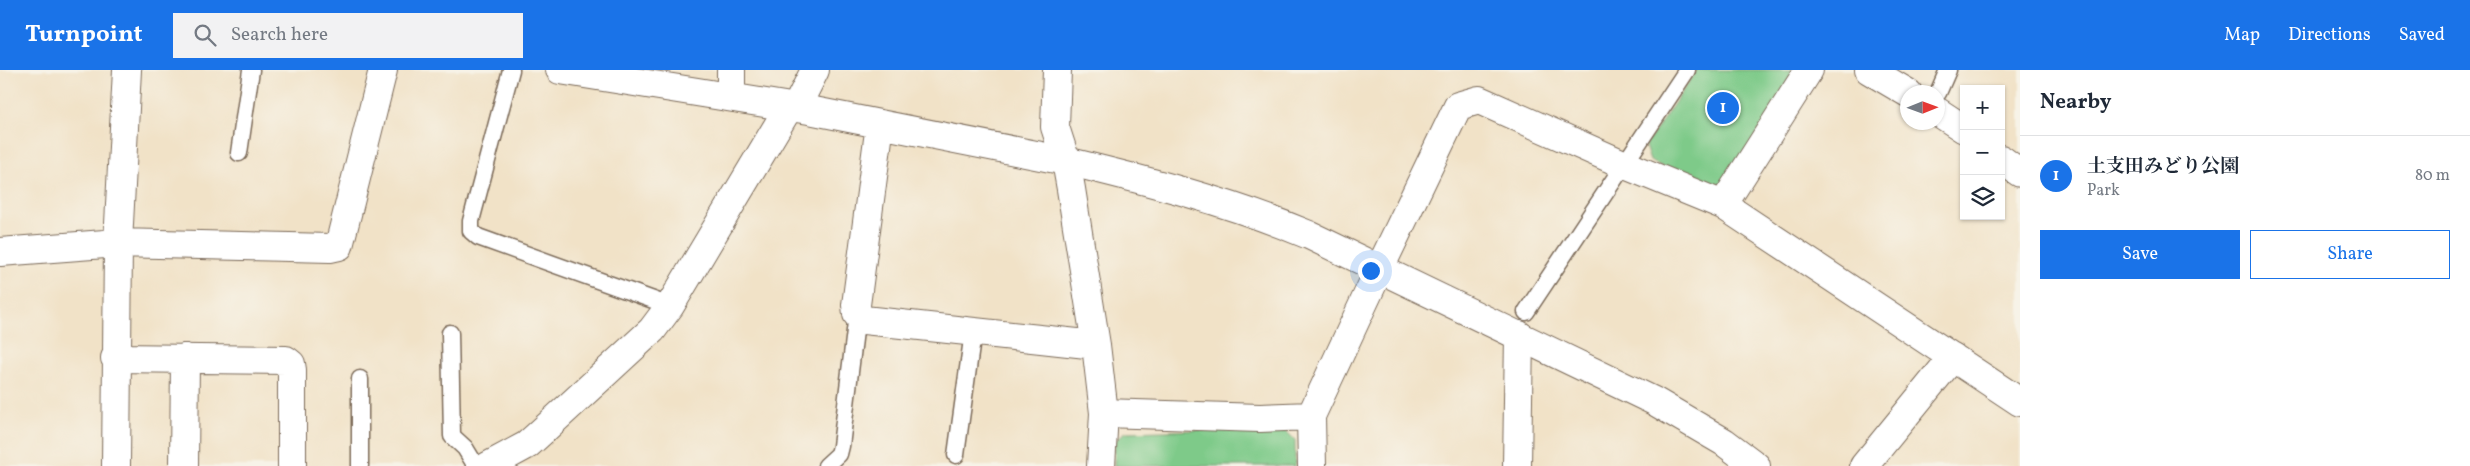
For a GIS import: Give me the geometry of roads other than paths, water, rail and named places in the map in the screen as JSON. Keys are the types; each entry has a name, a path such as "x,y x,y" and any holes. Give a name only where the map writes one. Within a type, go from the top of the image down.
{"street":[{"path":"116,466 118,243 127,70"},
{"path":"0,252 118,243 330,248 339,246 383,70"},
{"path":"560,70 732,97 1066,161 1195,194 1259,214 1380,268 1522,324 1724,442 1756,466"},
{"path":"731,70 732,97"},
{"path":"488,466 527,445 652,330 670,306 814,70"},
{"path":"1057,70 1055,127 1066,161 1096,345 1104,413 1101,466"},
{"path":"1723,205 1809,70"},
{"path":"1869,70 1900,89"},
{"path":"1312,466 1312,416 1380,268 1458,106 1479,100 1623,164 1723,205 2020,402"},
{"path":"1945,117 1960,127"},
{"path":"880,124 856,304 858,314 864,320 1096,345"},
{"path":"1517,466 1522,324"},
{"path":"1864,466 1953,357"},
{"path":"116,358 286,360 291,364 292,466"},
{"path":"184,358 184,466"},
{"path":"1104,413 1260,418 1312,416"}],"lane":[{"path":"239,153 251,70"},
{"path":"511,70 471,221 471,231 478,237 670,306"},
{"path":"1522,324 1623,164 1687,70"},
{"path":"1941,85 1948,70"},
{"path":"826,466 838,454 841,446 858,314"},
{"path":"956,455 974,332"},
{"path":"450,333 452,436 465,448 476,466"},
{"path":"360,379 360,466"}],"place":[{"name":"土支田みどり公園","path":"1723,108"}]}
